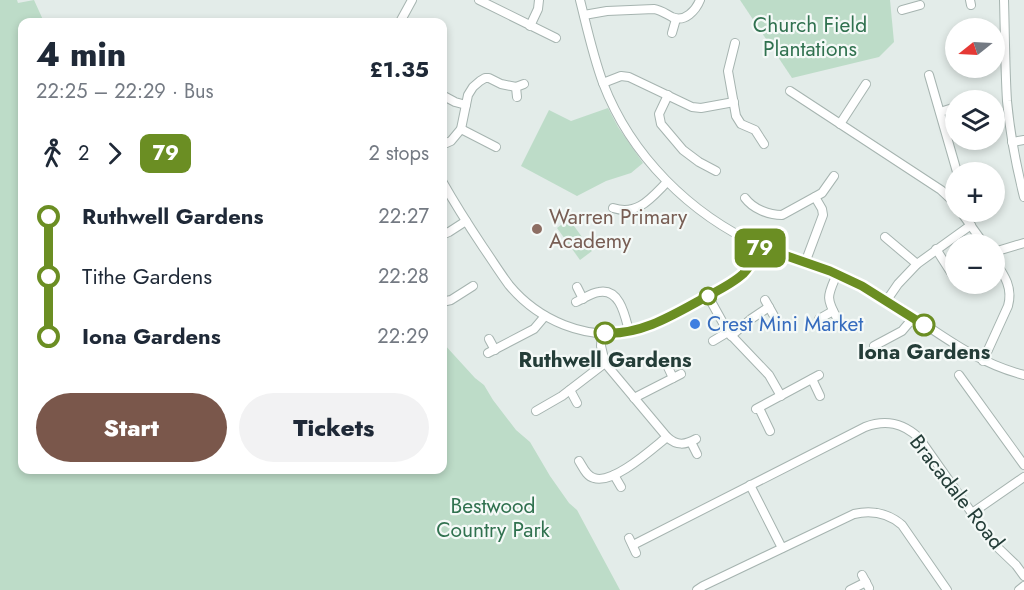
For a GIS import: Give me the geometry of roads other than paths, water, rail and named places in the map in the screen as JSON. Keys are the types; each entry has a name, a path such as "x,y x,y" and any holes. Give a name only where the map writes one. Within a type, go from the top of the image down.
{"street":[{"path":"402,18 412,0"},
{"path":"479,0 550,38"},
{"path":"530,26 538,9 539,0"},
{"path":"580,0 592,51 603,83 627,131 645,157 681,195 738,236 862,286 983,361 1024,375"},
{"path":"640,0 640,9"},
{"path":"584,15 640,9 659,10 676,19 693,12 700,0"},
{"path":"1004,0 1007,98 1012,142 1024,197"},
{"path":"902,10 919,2 922,15"},
{"path":"672,33 676,19"},
{"path":"735,43 728,71 739,121 752,128 756,139 764,144"},
{"path":"731,56 740,59"},
{"path":"484,68 485,78"},
{"path":"929,75 954,162"},
{"path":"603,83 621,76 629,77 697,108 734,102"},
{"path":"485,78 516,87 524,84"},
{"path":"447,143 461,129 468,95 473,87 485,78"},
{"path":"840,124 866,84"},
{"path":"516,87 517,97"},
{"path":"668,95 659,114 661,124 703,169 716,171"},
{"path":"793,97 840,124 945,194"},
{"path":"447,98 466,105"},
{"path":"940,112 945,111"},
{"path":"461,129 489,147"},
{"path":"1012,142 1024,140"},
{"path":"745,198 754,207 782,215 822,193 834,176"},
{"path":"617,212 643,205 668,182"},
{"path":"447,190 509,285 545,316 573,328 602,333 629,331 663,320 733,282 750,267 761,247"},
{"path":"805,263 823,215 815,197"},
{"path":"754,207 761,199"},
{"path":"447,233 466,221"},
{"path":"969,222 977,234"},
{"path":"887,300 917,264 971,225"},
{"path":"890,237 917,264"},
{"path":"1005,249 1024,243"},
{"path":"936,249 945,263"},
{"path":"819,319 835,315 829,303 829,296 837,274"},
{"path":"983,361 1010,300 1005,276"},
{"path":"577,287 580,301 592,294 602,292 613,295 622,308 629,331"},
{"path":"447,301 470,291"},
{"path":"708,296 730,334 769,375 781,396"},
{"path":"713,341 730,334 767,304 774,316"},
{"path":"489,339 491,352 534,329 545,316"},
{"path":"874,346 902,331 913,318"},
{"path":"602,333 601,346 605,363 668,437 678,443 686,444 694,440 697,454"},
{"path":"882,342 887,350"},
{"path":"542,410 605,363"},
{"path":"634,398 677,376 667,365"},
{"path":"959,375 971,384 1024,465"},
{"path":"770,431 758,409 815,377 820,396"},
{"path":"570,390 577,403"},
{"name":"Bracadale Road","path":"633,545 865,427 879,423 893,423 907,428 919,438 993,543 1024,576"},
{"path":"584,464 587,474 597,479 605,479 631,465 668,437"},
{"path":"614,475 621,487"},
{"path":"972,513 1024,477"},
{"path":"750,485 782,548"},
{"path":"697,590 854,514 868,512 884,514 894,518 902,525 947,590"},
{"path":"850,590 866,582"},
{"path":"1019,590 1024,586"}],"place":[{"name":"Warren Primary Academy","path":"537,229"},
{"name":"Crest Mini Market","path":"695,324"},
{"name":"Iona Gardens","path":"924,325"},
{"name":"Ruthwell Gardens","path":"605,333"}],"park label":[{"name":"Church Field Plantations","path":"810,37"},
{"name":"Bestwood Country Park","path":"493,518"}]}
